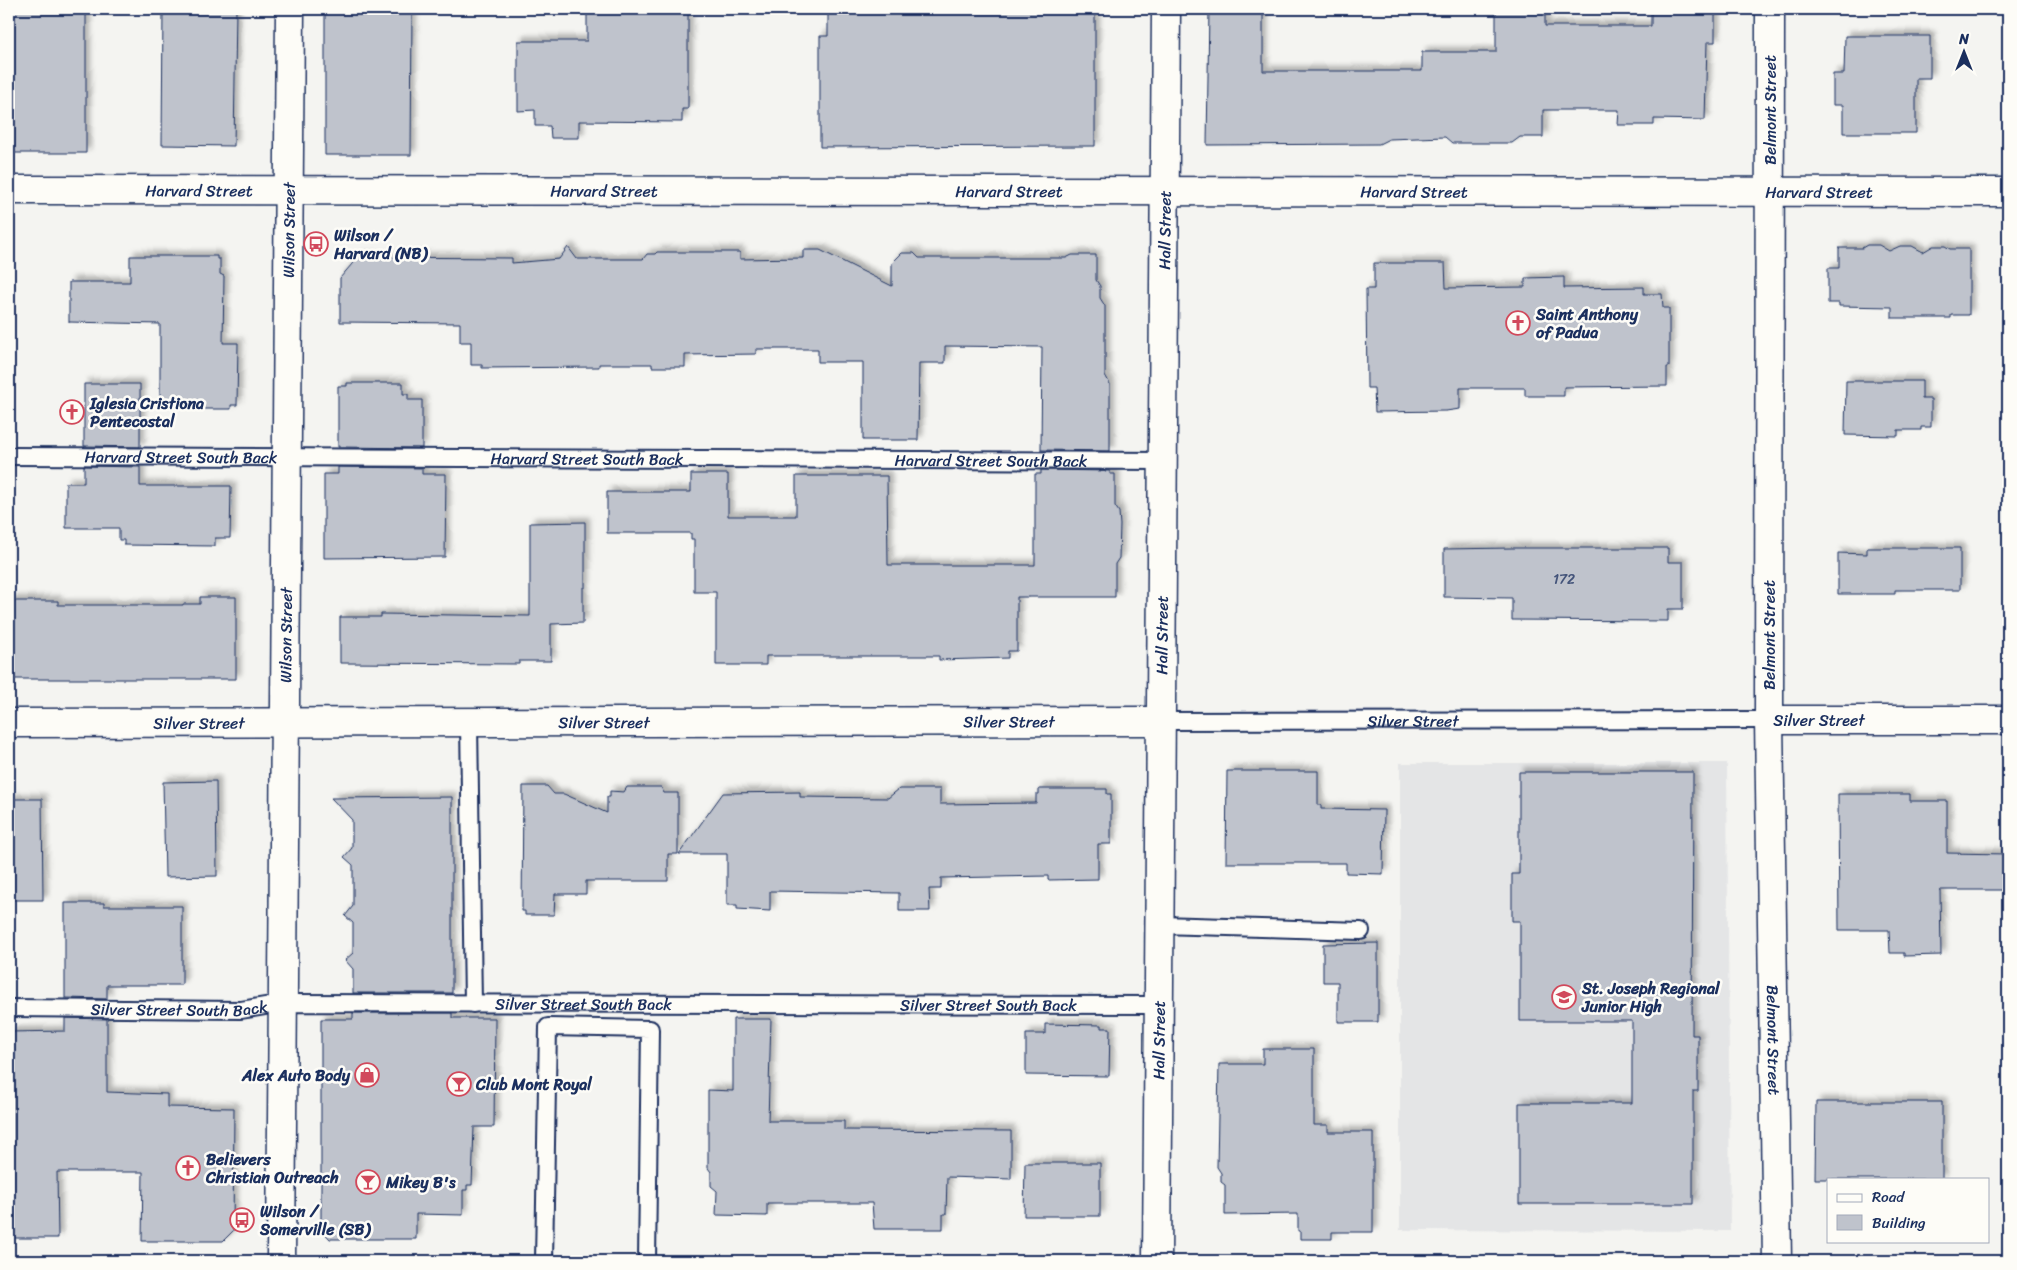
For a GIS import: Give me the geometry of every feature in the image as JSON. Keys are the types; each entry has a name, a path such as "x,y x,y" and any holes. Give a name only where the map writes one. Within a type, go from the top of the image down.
{"street":[{"name":"Wilson Street","path":"281,1261 290,9"},
{"name":"Hall Street","path":"1157,1261 1166,9"},
{"name":"Belmont Street","path":"1770,9 1769,720 1777,1261"},
{"name":"Harvard Street","path":"9,190 289,192 2008,192"},
{"name":"Silver Street","path":"1769,720 2008,720"},
{"name":"Silver Street","path":"9,723 1161,721"}],"lane":[{"name":"Harvard Street South Back","path":"9,456 1164,461"},
{"name":"Silver Street","path":"1161,721 1769,720"},
{"path":"469,722 473,1004"},
{"path":"1160,925 1361,931"},
{"name":"Silver Street South Back","path":"9,1008 241,1010 283,1003 1159,1005"},
{"path":"544,1261 548,1027 650,1029 647,1261"}],"shaded area":[{"name":"St. Joseph Regional Junior High","path":"1400,763 1727,763 1730,1231 1400,1230"}],"building":[{"path":"9,9 86,9 86,153 14,153 14,103 9,103"},
{"path":"163,9 236,9 234,146 162,145"},
{"path":"325,9 412,9 411,155 325,155"},
{"path":"587,9 688,9 688,109 682,109 682,122 579,121 579,138 551,138 550,126 535,126 535,110 518,111 518,41 587,41"},
{"path":"828,9 1095,9 1095,146 820,147 820,36 828,36"},
{"path":"1209,9 1263,9 1263,71 1422,71 1422,52 1496,52 1496,9 1545,9 1545,26 1651,26 1651,12 1659,12 1659,9 1715,9 1715,42 1707,42 1705,120 1654,119 1654,125 1618,125 1619,110 1543,110 1543,137 1520,137 1512,143 1452,143 1445,137 1389,139 1379,144 1207,145"},
{"path":"1845,36 1930,36 1930,78 1916,78 1916,133 1843,133 1843,105 1833,105 1833,74 1844,74"},
{"path":"1867,245 1879,245 1889,251 1900,246 1912,246 1923,252 1933,246 1945,246 1950,249 1969,249 1969,315 1951,315 1951,318 1892,318 1892,307 1839,306 1839,303 1828,303 1828,268 1839,268 1839,248 1862,248"},
{"path":"568,247 577,259 643,259 647,254 655,254 657,252 740,252 740,259 803,258 803,250 820,250 892,286 892,263 902,253 914,253 919,258 1066,258 1072,255 1096,255 1096,280 1100,286 1100,298 1105,306 1105,375 1110,384 1110,451 1041,450 1042,347 945,346 945,363 919,363 918,440 863,440 863,362 818,362 818,349 756,349 756,354 685,355 685,367 652,367 652,364 599,364 599,367 482,368 482,365 471,365 471,342 460,342 460,323 340,322 340,278 358,257 512,258 512,263 559,259"},
{"path":"130,256 217,256 217,259 220,259 220,274 224,276 223,343 238,343 237,405 231,405 231,409 197,409 197,405 160,404 160,324 69,322 69,282 130,282"},
{"name":"Saint Anthony of Padua","path":"1374,263 1445,263 1446,288 1525,287 1525,278 1564,277 1564,288 1644,287 1644,294 1662,294 1663,308 1669,308 1669,367 1667,367 1667,386 1564,387 1564,396 1525,396 1525,388 1460,388 1460,409 1446,411 1375,412 1374,388 1367,388 1366,289 1374,289"},
{"path":"1846,381 1922,381 1922,399 1931,399 1931,427 1921,427 1921,430 1898,430 1898,436 1845,435"},
{"path":"347,383 403,383 403,394 408,394 408,400 422,400 422,448 338,447 338,386 347,386"},
{"path":"84,384 140,384 140,447 84,446"},
{"path":"84,466 140,467 140,486 231,486 230,538 215,538 215,546 124,545 124,540 119,540 119,528 66,528 66,483 84,483"},
{"path":"338,467 422,468 422,474 446,474 445,557 324,558 324,474 338,474"},
{"path":"1041,470 1110,471 1110,474 1115,474 1115,506 1119,512 1120,525 1119,558 1115,564 1115,597 1017,597 1017,651 1008,651 1008,658 939,660 939,656 766,656 766,665 716,665 716,592 694,592 694,539 691,539 691,533 607,533 607,492 691,492 691,474 728,474 728,516 796,516 796,476 887,476 888,565 1035,565 1035,474 1041,474"},
{"path":"585,522 583,623 551,624 551,661 519,661 519,664 340,663 340,617 381,617 381,614 530,616 530,523"},
{"path":"1668,548 1668,562 1683,562 1683,609 1668,609 1668,621 1512,620 1512,598 1444,597 1444,549"},
{"path":"1867,548 1960,548 1960,590 1895,590 1895,594 1838,594 1838,553 1867,554"},
{"path":"200,597 236,597 236,679 9,679 9,601 58,601 58,605 183,605 200,604"},
{"path":"1227,771 1318,771 1318,805 1321,805 1321,809 1384,810 1383,874 1346,873 1346,863 1226,863"},
{"path":"1519,772 1693,772 1692,1035 1698,1035 1698,1091 1693,1091 1693,1204 1519,1204 1519,1103 1632,1103 1632,1021 1520,1021 1520,921 1512,921 1512,874 1519,874"},
{"path":"216,781 217,876 165,877 163,782"},
{"path":"523,786 547,786 554,794 564,794 607,813 607,797 610,797 610,791 624,792 627,787 661,787 664,793 678,793 678,854 668,854 668,881 586,881 586,894 555,894 554,915 525,915 525,911 522,911"},
{"path":"899,789 940,789 940,804 1036,803 1036,794 1039,794 1039,789 1107,789 1107,794 1111,794 1111,844 1098,844 1098,879 1048,880 1048,876 941,878 941,889 929,889 930,911 899,911 899,893 770,891 770,911 737,909 737,905 727,905 727,854 679,854 723,793 800,792 800,797 888,798"},
{"path":"1838,794 1910,794 1910,801 1947,801 1947,853 2008,854 2008,890 1940,890 1941,955 1904,956 1904,953 1890,953 1889,930 1839,930"},
{"path":"452,797 452,993 353,993 353,969 345,960 353,953 353,923 345,916 353,906 353,865 344,857 352,848 352,820 331,798"},
{"path":"9,799 42,799 43,900 9,900"},
{"path":"65,903 104,903 104,906 182,906 182,985 107,985 107,999 65,998"},
{"path":"1378,943 1378,1022 1338,1022 1338,982 1323,982 1323,944"},
{"path":"353,1013 452,1013 452,1018 495,1018 494,1127 474,1127 472,1185 467,1185 467,1190 463,1190 463,1215 416,1214 416,1239 330,1239 321,1229 321,1019 353,1019"},
{"path":"65,1018 107,1019 107,1092 167,1094 167,1107 234,1108 233,1231 223,1241 142,1241 143,1172 57,1172 58,1238 10,1238 9,1032 65,1031"},
{"path":"733,1019 771,1019 768,1121 844,1121 844,1130 1011,1131 1011,1179 947,1177 946,1214 943,1214 943,1229 874,1229 872,1203 767,1203 767,1216 716,1215 717,1191 711,1186 711,1172 708,1168 708,1090 733,1091"},
{"path":"1045,1024 1101,1025 1101,1028 1110,1028 1109,1076 1026,1075 1026,1034 1045,1034"},
{"path":"1263,1049 1314,1049 1314,1125 1328,1125 1328,1132 1373,1132 1373,1232 1332,1232 1332,1239 1300,1239 1298,1214 1225,1215 1225,1185 1221,1182 1221,1173 1217,1167 1219,1064 1263,1064"},
{"path":"1816,1102 1942,1102 1942,1178 1815,1179"},
{"path":"1025,1163 1100,1163 1100,1216 1024,1216"}],"place":[{"name":"Wilson / Harvard (NB)","path":"316,244"},
{"name":"Saint Anthony of Padua","path":"1518,323"},
{"name":"Iglesia Cristiona Pentecostal","path":"72,412"},
{"name":"St. Joseph Regional Junior High","path":"1564,997"},
{"name":"Alex Auto Body","path":"367,1075"},
{"name":"Club Mont Royal","path":"459,1084"},
{"name":"Believers Christian Outreach","path":"188,1168"},
{"name":"Mikey B's","path":"368,1182"},
{"name":"Wilson / Somerville (SB)","path":"242,1220"}]}
